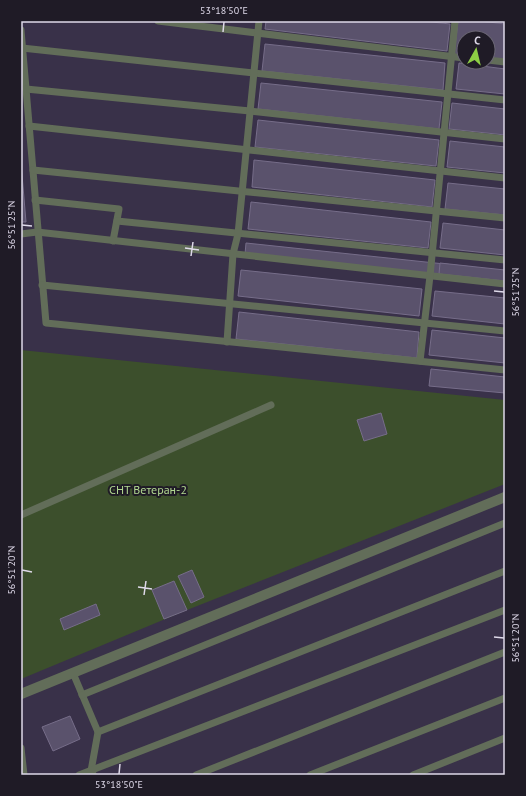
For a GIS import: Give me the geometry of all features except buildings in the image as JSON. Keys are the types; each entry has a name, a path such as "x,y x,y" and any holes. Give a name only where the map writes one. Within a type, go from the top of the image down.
{"street":[{"path":"21,694 505,497"}],"lane":[{"path":"158,21 456,57"},
{"path":"227,342 231,304 233,254 238,234 259,21"},
{"path":"420,362 433,253 455,21"},
{"path":"21,30 37,232 46,323 505,370"},
{"path":"22,48 505,100"},
{"path":"26,89 250,111 505,139"},
{"path":"29,126 505,178"},
{"path":"33,170 505,218"},
{"path":"35,200 118,209 113,241"},
{"path":"117,222 505,260"},
{"path":"21,234 37,232 505,284"},
{"path":"42,285 505,331"},
{"path":"21,515 271,405"},
{"path":"82,695 505,523"},
{"path":"98,732 505,570"},
{"path":"79,775 92,773 505,610"},
{"path":"196,775 505,652"},
{"path":"73,673 98,732 92,773"},
{"path":"310,775 505,698"},
{"path":"413,775 505,738"},
{"path":"21,748 24,775"}],"green space":[{"name":"СНТ Ветеран-2","path":"21,350 505,400 505,484 187,610 21,679"}]}
